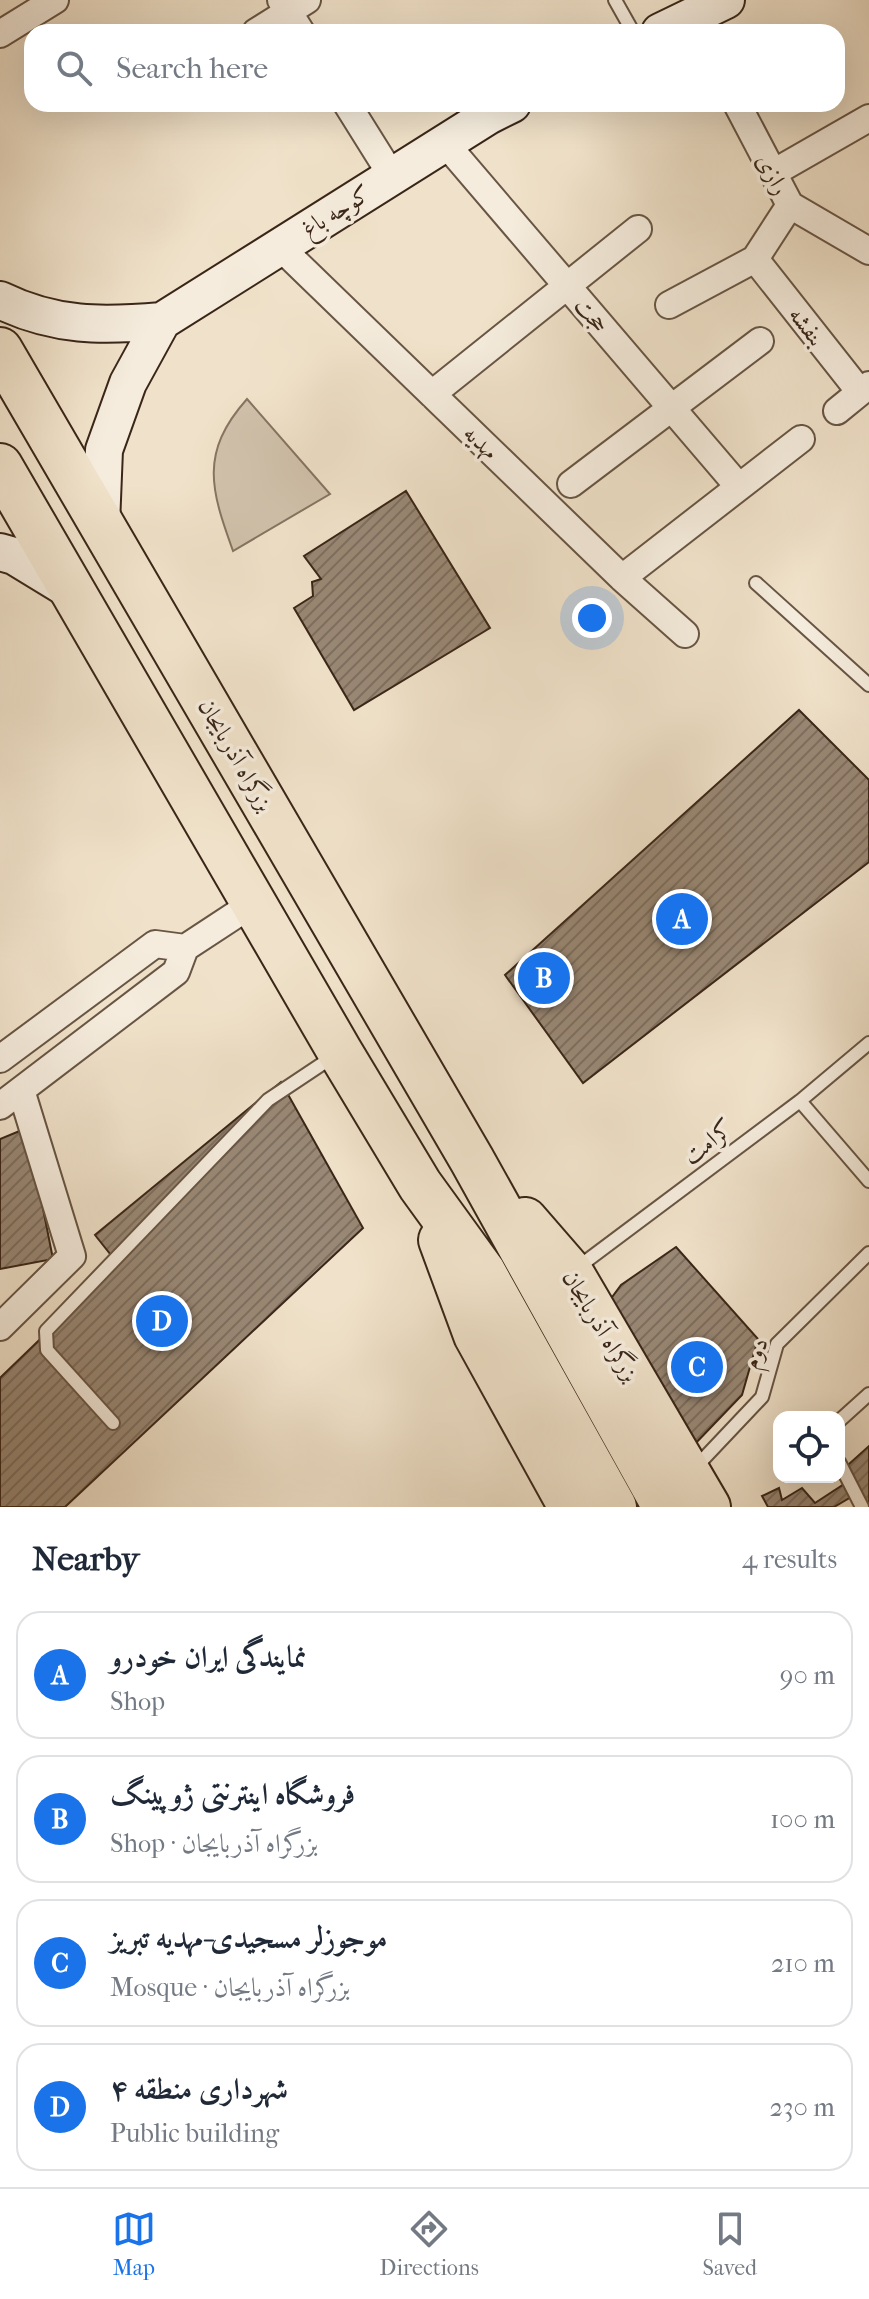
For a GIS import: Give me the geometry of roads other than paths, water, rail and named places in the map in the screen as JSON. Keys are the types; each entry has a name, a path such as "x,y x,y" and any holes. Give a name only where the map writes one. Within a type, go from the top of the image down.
{"highway":[{"name":"بزرگراه آذربایجان","path":"0,350 472,1160 687,1496"},
{"path":"0,466 340,1052 420,1185 483,1272 614,1507"},
{"name":"بزرگراه آذربایجان","path":"472,1160 571,1273 687,1496"},
{"path":"420,1185 476,1335 571,1507"}],"main road":[{"path":"688,24 726,0"},
{"name":"کوچه باغ","path":"162,321 498,112"},
{"path":"0,300 30,315 96,327 162,321"},
{"path":"101,524 104,450 128,383 162,321"},
{"path":"0,552 14,556 73,592"}],"street":[{"path":"0,34 55,0"},
{"path":"271,24 295,11"},
{"path":"352,112 392,176"},
{"name":"رازی","path":"741,112 790,205 869,251"},
{"path":"773,173 869,118"},
{"name":"حجت","path":"445,143 739,487"},
{"path":"669,305 755,259 790,205"},
{"path":"432,394 638,229"},
{"name":"مهدیه","path":"280,247 622,578 685,634"},
{"name":"بنفشه","path":"755,259 865,389"},
{"path":"571,484 760,341"},
{"path":"837,411 865,389"},
{"path":"622,578 801,439"},
{"path":"0,1106 176,972 185,948 252,904"},
{"path":"0,1059 155,944 185,948"},
{"path":"0,1327 72,1256 21,1090"}],"lane":[{"path":"615,0 628,24"},
{"path":"756,583 869,685"},
{"name":"کرامت","path":"571,1273 800,1101 869,1043"},
{"path":"113,1423 47,1350 46,1331 268,1100 340,1052"},
{"path":"800,1101 869,1181"},
{"name":"دوم","path":"687,1496 762,1397 777,1344 869,1253"},
{"path":"845,1416 869,1394"},
{"path":"845,1474 862,1507"}],"place":[{"name":"نمایندگی ایران خودرو","path":"682,919"},
{"name":"فروشگاه اینترنتی ژوپینگ","path":"544,978"},
{"name":"شهرداری منطقه ۴","path":"162,1321"},
{"name":"موجوزلر مسجیدی-مهدیه تبریز","path":"697,1367"}]}
